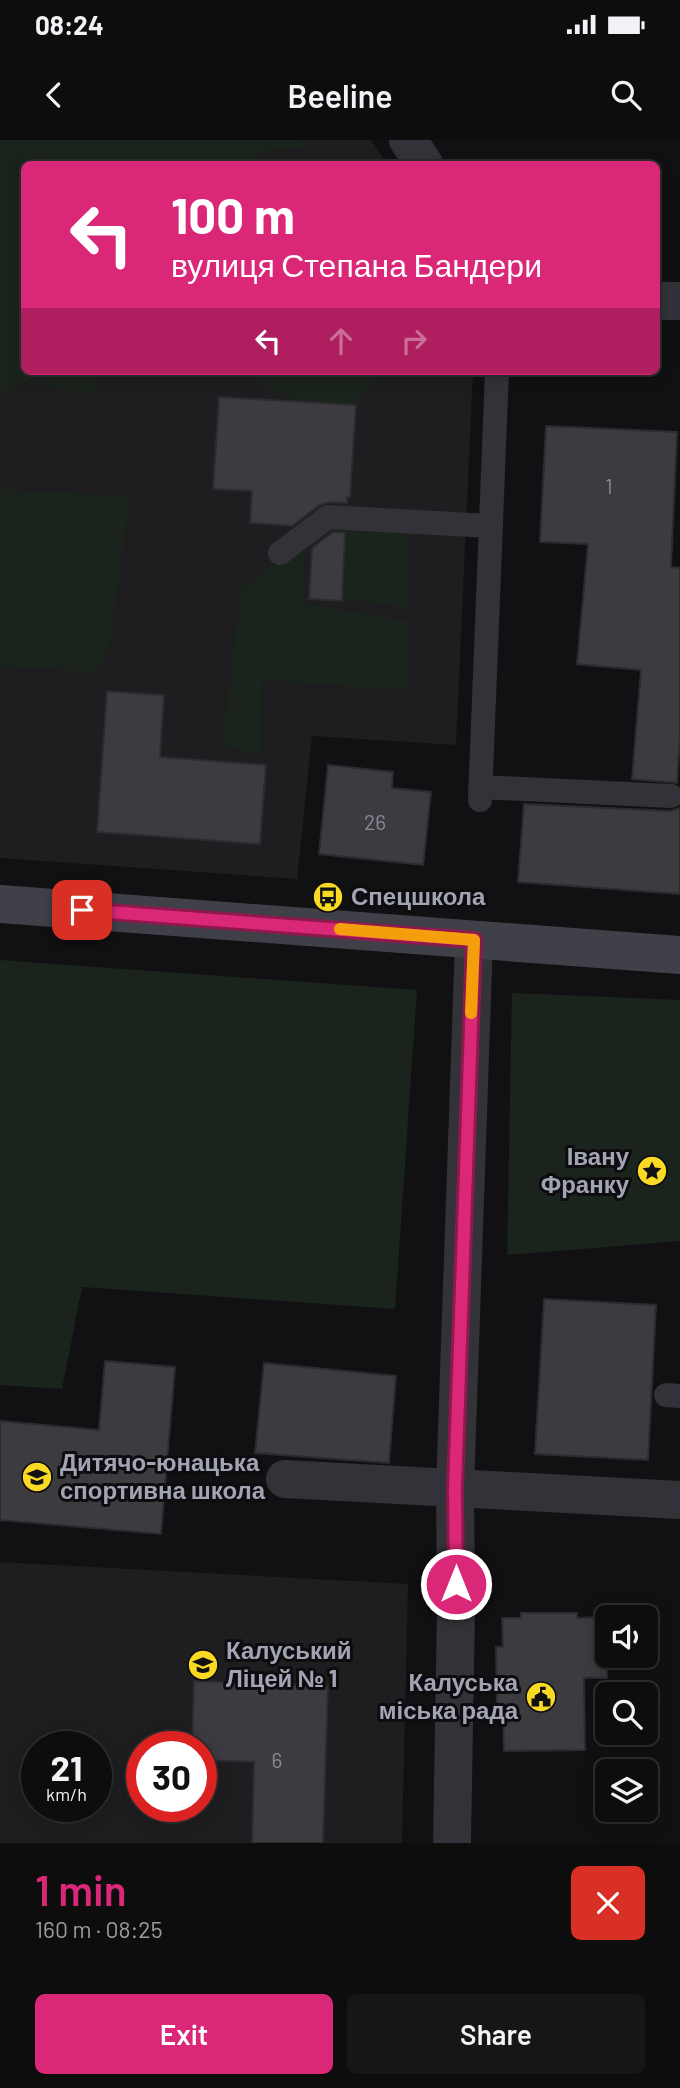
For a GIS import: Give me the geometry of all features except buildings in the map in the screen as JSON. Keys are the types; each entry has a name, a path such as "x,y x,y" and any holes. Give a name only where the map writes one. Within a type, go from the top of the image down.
{"main road":[{"path":"0,904 680,955"}],"street":[{"path":"408,140 422,161"},
{"path":"660,301 680,301"},
{"path":"452,1843 455,1488 474,940"},
{"path":"285,1479 680,1500"}],"lane":[{"path":"496,375 480,794 671,796"},
{"path":"280,553 328,517 490,526"}],"shaded area":[{"path":"0,140 371,140 385,161 21,161 21,375 473,375 456,745 312,736 297,879 0,858"},
{"path":"0,140 292,140 309,146 259,153 260,161 21,161 21,375 101,375 91,396 31,380 0,394"},
{"path":"241,375 380,375 356,405 299,402"},
{"path":"0,489 130,496 109,649 97,672 0,666"},
{"path":"332,524 411,528 408,608 316,594 318,556"},
{"path":"314,535 306,552 303,604 408,621 407,691 262,680 261,757 222,744 241,588"},
{"path":"0,960 417,990 395,1309 82,1287 62,1389 0,1385"},
{"path":"512,993 680,1000 680,1241 507,1255"},
{"name":"Калуський Ліцей № 1","path":"0,1562 408,1584 402,1843 0,1843"}],"slow traffic":[{"path":"340,929 474,940 471,1013"}],"place":[{"name":"Спецшкола","path":"328,897"},
{"name":"Івану Франку","path":"652,1171"},
{"name":"Дитячо-юнацька спортивна школа","path":"37,1477"},
{"name":"Калуський Ліцей № 1","path":"203,1665"},
{"name":"Калуська міська рада","path":"541,1697"}],"route":[{"path":"82,910 474,940 455,1488 456,1584"}]}
